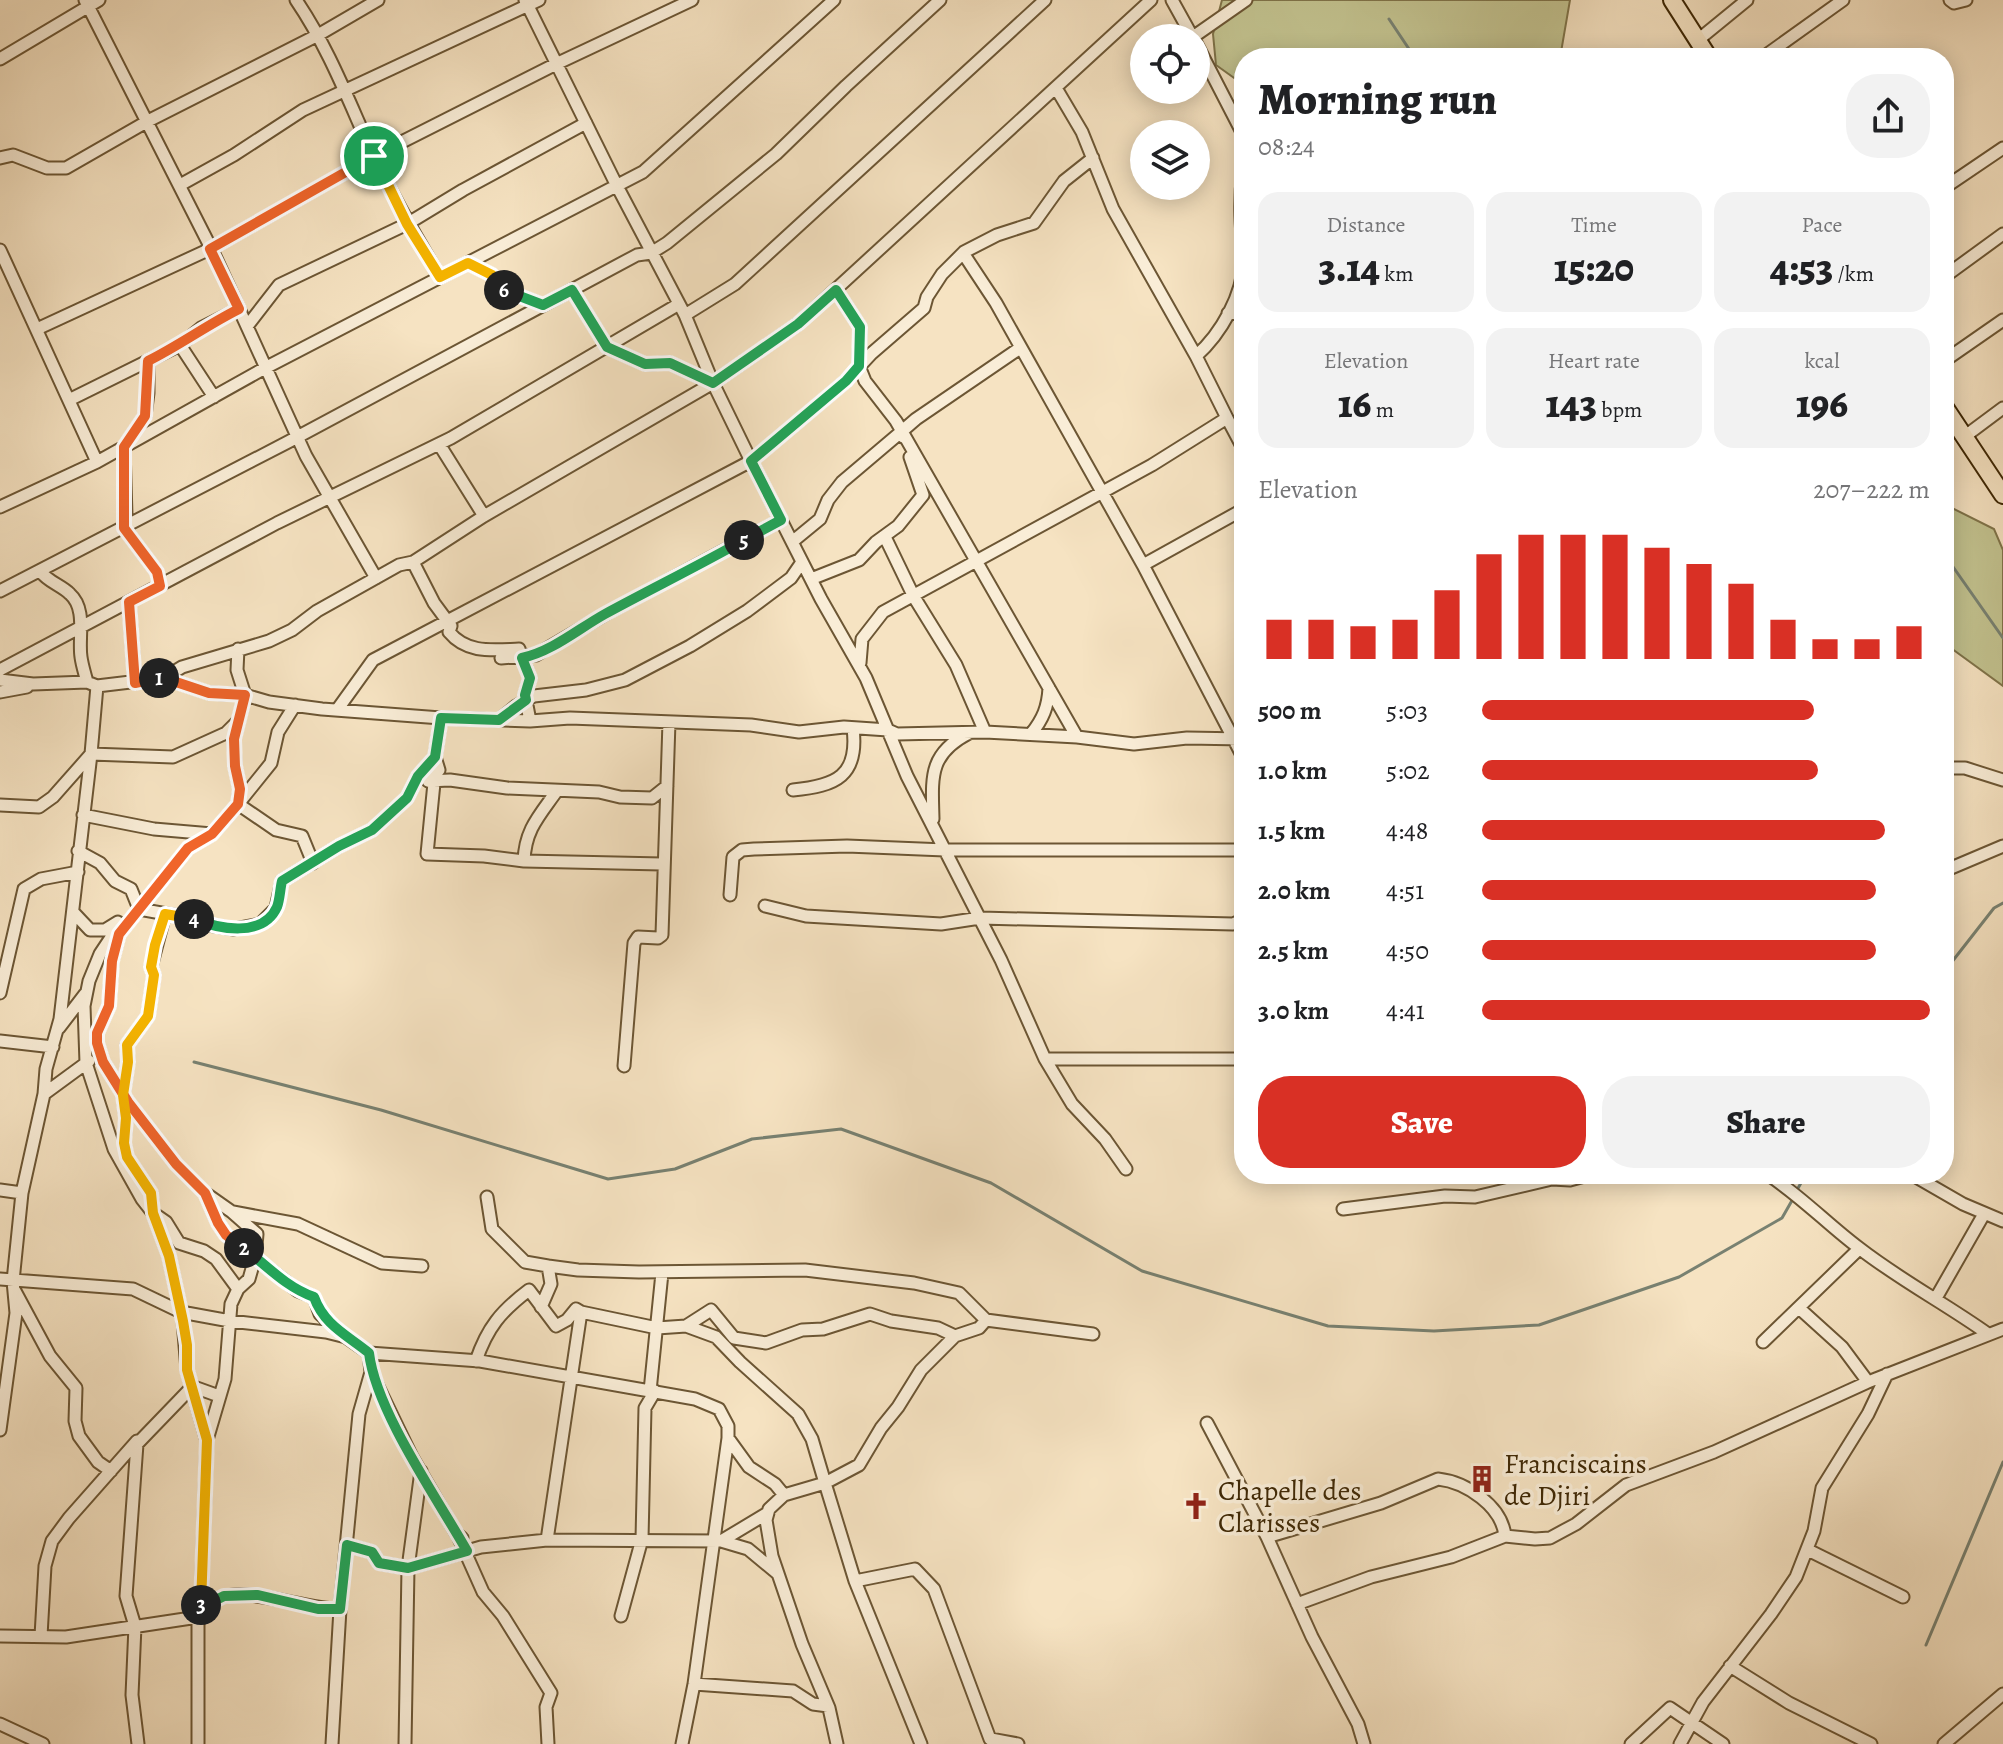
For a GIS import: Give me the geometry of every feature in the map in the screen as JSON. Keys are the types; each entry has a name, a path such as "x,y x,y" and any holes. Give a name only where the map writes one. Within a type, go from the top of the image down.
{"highway":[{"path":"1672,0 1703,48"},
{"path":"1954,422 2003,495"}],"street":[{"path":"296,0 347,90 407,224 440,277"},
{"path":"0,158 13,155 60,170 148,121 318,35 378,0"},
{"path":"37,329 210,249 374,156 556,64 692,0"},
{"path":"0,507 97,462 265,368 643,172 834,0"},
{"path":"0,591 298,437 637,255 651,253 667,243 765,164 940,0"},
{"path":"0,670 328,498 439,444 607,347 735,284 1045,0"},
{"path":"0,680 92,684 135,683 164,678 182,667 269,641 399,565 413,562 484,516 713,383 798,324 1151,0"},
{"path":"1172,0 1186,24"},
{"path":"1210,27 1246,0"},
{"path":"1698,40 1747,0"},
{"path":"1776,48 1843,0"},
{"path":"1950,0 1954,3 1966,0"},
{"path":"0,59 90,2 248,325 265,368 328,498 376,578"},
{"path":"180,185 234,155 303,110 531,2 556,64 682,310 751,461 860,667 907,776 980,918 1045,1059 1072,1104 1105,1139 1126,1169"},
{"path":"1210,70 1234,117"},
{"path":"1056,88 1082,132 1113,209 1196,356 1234,431"},
{"path":"248,325 279,285 407,224 586,123"},
{"path":"1954,181 2003,148"},
{"path":"337,710 373,660 751,461 846,381 897,329 924,308 927,297 942,274 963,253 997,235 1034,223 1064,181 1093,158"},
{"path":"1954,270 2003,234"},
{"path":"0,250 97,462"},
{"path":"963,253 996,303 1102,490 1234,732"},
{"path":"468,263 492,275 504,290 543,305"},
{"path":"572,290 607,347 645,364 670,363 713,383"},
{"path":"811,579 850,566 898,526 923,495 896,421 865,381 859,366 860,327 836,290"},
{"path":"1196,356 1213,341 1234,300"},
{"path":"69,400 180,345 201,328 239,309"},
{"path":"1228,313 1234,313"},
{"path":"1954,354 2003,320"},
{"path":"180,345 214,397"},
{"path":"792,542 820,519 828,500 842,482 901,432 1020,348"},
{"path":"148,361 145,416 124,447 124,528 157,572 160,586"},
{"path":"1964,437 2003,408"},
{"path":"860,667 862,639 883,612 1152,465 1227,418"},
{"path":"901,432 1077,737"},
{"path":"439,444 484,516"},
{"path":"1143,565 1234,515"},
{"path":"501,658 522,658 546,650 609,612 781,520"},
{"path":"885,537 914,597 956,665 985,732"},
{"path":"413,562 453,637 480,651 519,649 530,678 525,695 530,721"},
{"path":"499,720 526,700 625,680 690,646 747,611 791,578 802,562"},
{"path":"0,1430 16,1313 14,1286 22,1193 44,1094 46,1069 57,1032 91,754 92,684 80,651 81,627 72,595 46,579 40,571"},
{"path":"129,602 135,683"},
{"path":"841,630 868,631"},
{"path":"238,649 237,670 245,695 234,739 240,789 238,804"},
{"path":"164,678 209,693 245,695 337,710 441,718 530,721 570,718 751,725 799,732 853,728 888,730 897,734 985,732 1077,737 1134,744 1187,738 1234,739"},
{"path":"0,692 44,684"},
{"path":"1031,734 1045,712 1049,687"},
{"path":"198,1744 198,1617 207,1440 225,1379 231,1304 238,1289 249,1279 257,1234 205,1193 176,1164 123,1095 99,1054 97,1033 109,1006 113,948 119,934 188,848 212,834 271,763 278,732 295,705"},
{"path":"428,781 439,770 435,757 441,718"},
{"path":"91,754 173,757 226,733 238,720"},
{"path":"624,1066 635,939 662,935 669,722"},
{"path":"793,790 818,788 836,782 854,758 853,728"},
{"path":"933,824 933,774 938,759 946,746 971,732"},
{"path":"0,805 39,807 53,797 91,754"},
{"path":"73,912 90,930 105,930 135,912 165,914 234,929 260,924 276,908 282,881 372,830 407,798 418,776 435,757"},
{"path":"1954,768 1965,768 2003,780"},
{"path":"428,781 450,780 556,792 599,792 620,797 652,798 667,786"},
{"path":"428,781 434,783 427,854 524,861 662,864"},
{"path":"524,861 525,841 530,829 556,792"},
{"path":"238,804 276,830 302,836 313,863"},
{"path":"83,815 154,829 212,834"},
{"path":"730,895 733,857 742,850 847,846 945,850 1234,850"},
{"path":"1954,867 2003,846"},
{"path":"78,851 100,863 115,881 131,889 135,912"},
{"path":"0,993 1,977 24,889 41,879 78,872"},
{"path":"765,906 806,916 941,924 980,918 1234,924"},
{"path":"135,912 112,934 100,954 87,993 84,1006 86,1063 114,1149 142,1199 153,1213 166,1222 179,1243 204,1251 216,1259 238,1289"},
{"path":"165,914 151,967 154,975 148,1016 127,1045 123,1095 126,1118 124,1143 127,1157 151,1193 153,1213 169,1256 187,1345 187,1370 207,1440"},
{"path":"57,1032 87,993"},
{"path":"0,1041 53,1047"},
{"path":"44,1094 99,1054"},
{"path":"1045,1059 1234,1059"},
{"path":"1343,1209 1445,1196 1475,1197 1524,1184"},
{"path":"1781,1184 1859,1249 1936,1298 1998,1329"},
{"path":"1927,1184 2003,1221"},
{"path":"0,1190 22,1193"},
{"path":"205,1193 226,1235 298,1291 314,1297 320,1314 369,1353 476,1361 572,1376 710,1403 719,1409 728,1426 728,1438 718,1541 682,1744"},
{"path":"487,1197 492,1229 525,1262 578,1270 662,1273 805,1270 914,1283 959,1293 986,1320 1093,1334"},
{"path":"232,1212 298,1224 382,1263 422,1266"},
{"path":"1936,1298 1984,1214"},
{"path":"1763,1342 1859,1249"},
{"path":"541,1307 551,1284 548,1266"},
{"path":"621,1616 642,1539 645,1408 653,1391 662,1273"},
{"path":"0,1279 14,1286 133,1289 181,1312 230,1321 277,1324 346,1337"},
{"path":"14,1286 50,1356 76,1388 75,1421 79,1436 98,1462 111,1471"},
{"path":"476,1361 485,1337 504,1309 529,1290 556,1326 567,1320 576,1309 657,1328 686,1326 716,1337 798,1414 812,1439 855,1581 921,1744"},
{"path":"1800,1309 1842,1347 1868,1382"},
{"path":"686,1326 711,1310 734,1338 766,1343 802,1330 823,1329 870,1314 891,1321 938,1328 955,1336"},
{"path":"547,1540 581,1312"},
{"path":"718,1541 766,1514 784,1495 825,1483 859,1465 921,1370 955,1336 979,1328 986,1320"},
{"path":"1297,1604 1371,1577 1451,1557 1505,1536 1550,1538 1576,1524 1626,1485 1714,1452 1868,1382 1998,1329"},
{"path":"369,1353 371,1372 421,1471 467,1551 483,1592 503,1616 551,1693 546,1707 548,1744"},
{"path":"332,1744 340,1609 359,1414 371,1372"},
{"path":"1680,1744 1730,1666 1783,1597 1808,1550 1822,1488 1868,1414 1887,1374"},
{"path":"41,1636 45,1566 52,1541 69,1518 184,1392 194,1387 219,1396"},
{"path":"1207,1423 1267,1537 1358,1724 1364,1744"},
{"path":"728,1438 749,1467 775,1484 784,1495"},
{"path":"138,1440 126,1574 126,1596 135,1626 132,1695 138,1744"},
{"path":"405,1744 408,1568 421,1471"},
{"path":"1267,1537 1381,1503 1438,1479 1462,1486 1487,1503 1500,1517 1505,1536"},
{"path":"766,1514 772,1556 792,1619 828,1706 837,1744"},
{"path":"458,1536 481,1547"},
{"path":"347,1545 372,1552 379,1563 408,1568 481,1547 547,1540 718,1541 748,1549 778,1575"},
{"path":"1808,1550 1903,1597"},
{"path":"855,1581 909,1569 920,1573 934,1589 994,1742 1018,1744"},
{"path":"0,1636 66,1637 198,1617 224,1596 258,1595 306,1607 340,1609"},
{"path":"1730,1666 1789,1703 1871,1744"},
{"path":"694,1684 793,1691 813,1704 828,1706"},
{"path":"1944,1744 2003,1694"},
{"path":"1631,1744 1667,1709 1674,1710 1723,1744"},
{"path":"0,1724 43,1744"}],"green space":[{"path":"1222,0 1570,0 1562,48 1234,48 1234,78 1216,65 1213,34"},
{"path":"1954,509 1994,529 2003,550 2003,686 1954,650"}],"waterway":[{"path":"1389,19 1408,48"},
{"path":"1954,568 2003,638"},
{"path":"1954,959 1994,908 2003,903"},
{"path":"194,1062 381,1110 608,1179 675,1169 752,1139 841,1129 991,1183 1142,1271 1328,1326 1434,1331 1539,1325 1679,1277 1782,1218 1794,1197"},
{"path":"1797,1190 1800,1184"},
{"path":"1926,1645 2003,1462"}],"place":[{"name":"Franciscains de Djiri","path":"1482,1479"},
{"name":"Chapelle des Clarisses","path":"1196,1506"}],"route":[{"path":"374,156 210,249 239,309 148,361 145,416 124,447 124,528 148,558 161,581 160,586 129,602 135,683 164,678 209,693 245,695 234,739 240,789 238,804 212,834 188,848 119,934 113,948 109,1006 97,1033 97,1043 99,1054 123,1095 176,1164 205,1193 226,1235 278,1278 314,1297 320,1314 369,1353 371,1372 392,1418 467,1551 408,1568 379,1563 372,1552 347,1545 340,1609 294,1605 258,1595 224,1596 198,1617 207,1440 187,1370 187,1345 169,1256 153,1213 151,1193 127,1157 124,1143 126,1118 123,1095 127,1045 148,1016 154,975 151,967 165,914 234,929 260,924 276,908 282,881 372,830 407,798 418,776 435,757 441,718 499,720 526,700 530,678 522,658 555,645 668,579 781,520 751,461 846,381 859,366 860,327 836,290 798,324 713,383 670,363 645,364 607,347 572,290 543,305 504,290 492,275 468,263 440,277 407,224 374,156"}]}
